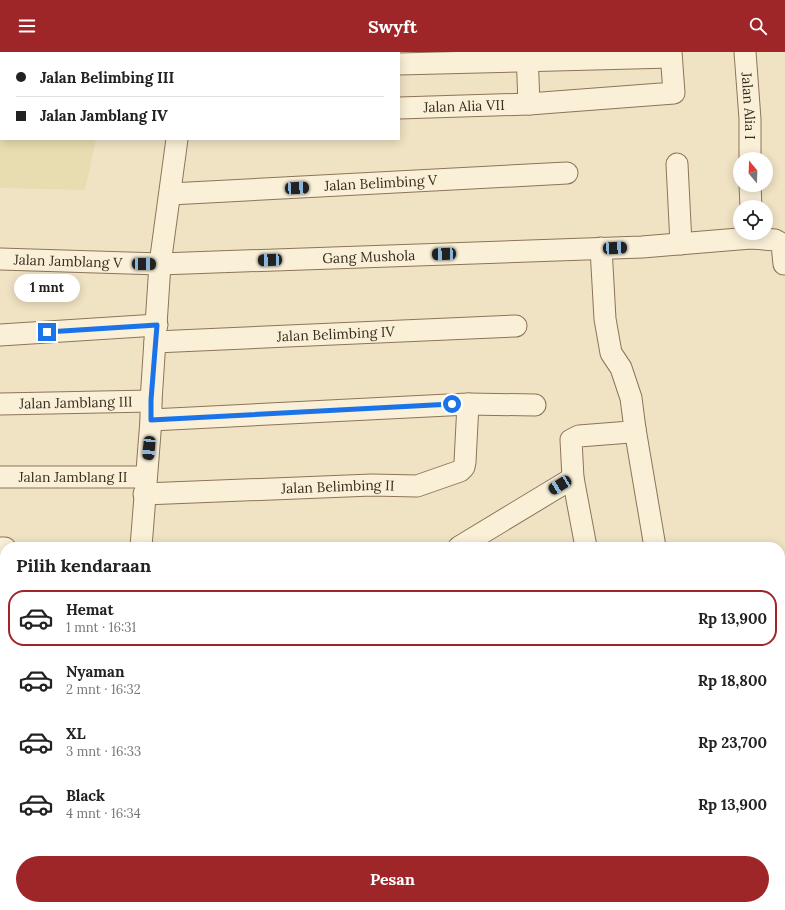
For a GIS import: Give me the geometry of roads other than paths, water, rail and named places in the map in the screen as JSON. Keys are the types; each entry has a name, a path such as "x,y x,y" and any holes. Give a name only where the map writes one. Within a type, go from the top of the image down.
{"street":[{"name":"Jalan Alia I","path":"745,52 750,119 750,152"},
{"path":"400,64 527,57 671,55"},
{"name":"Jalan Alia VII","path":"400,108 529,104 674,93 671,55"},
{"path":"527,57 529,104"},
{"path":"141,542 160,264 177,140"},
{"path":"677,164 681,244 733,237"},
{"name":"Jalan Belimbing V","path":"170,194 567,173"},
{"path":"773,240 782,244 784,264"},
{"name":"Gang Mushola","path":"160,264 681,244"},
{"path":"601,248 605,319 611,353 621,368 631,398 654,542"},
{"name":"Jalan Jamblang V","path":"0,259 160,264"},
{"name":"Jalan Belimbing IV","path":"0,335 516,326"},
{"name":"Jalan Jamblang III","path":"0,404 151,410 468,404 535,405"},
{"name":"Jalan Belimbing II","path":"145,485 417,486 460,471 464,467 468,404"},
{"path":"585,542 573,478 571,440 579,436 630,432 635,429"},
{"name":"Jalan Jamblang II","path":"0,477 145,485"},
{"path":"467,542 573,478"}]}
